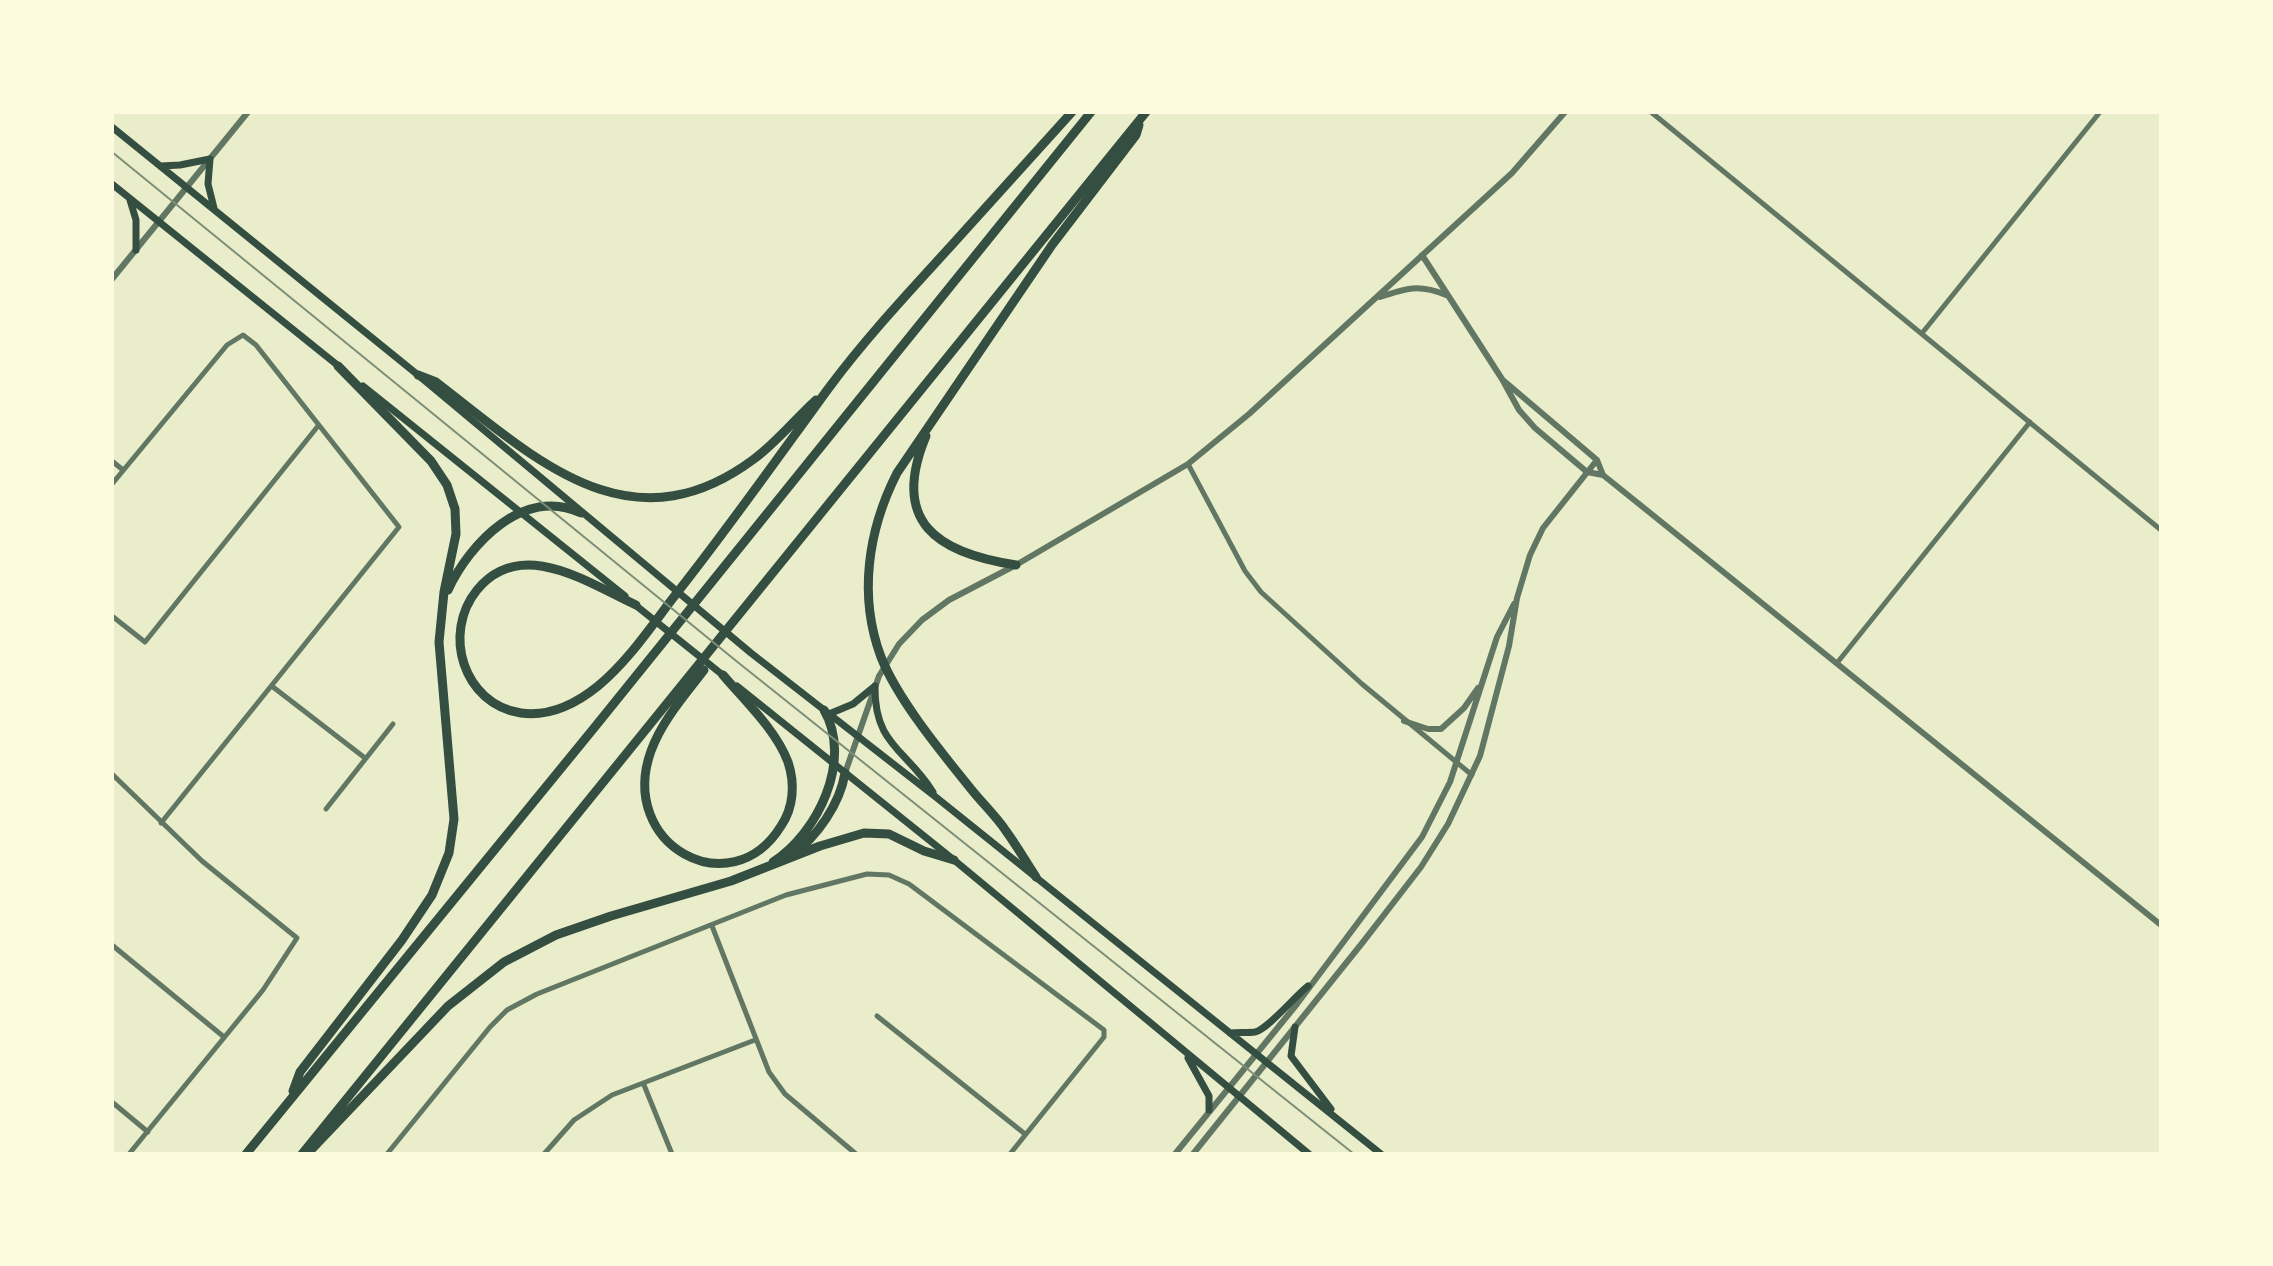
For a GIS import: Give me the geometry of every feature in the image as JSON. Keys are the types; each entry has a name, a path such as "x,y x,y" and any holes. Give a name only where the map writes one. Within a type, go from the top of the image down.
{"highway":[{"path":"636,605 557,569 524,564 504,569 482,584 468,603 460,627 463,664 485,696 509,710 522,713 549,712 561,708 597,687 621,664 710,552 830,387 891,312 1072,112"},
{"path":"246,1154 1091,112"},
{"path":"1036,877 1005,828 920,722 892,678 875,635 869,583 870,556 876,524 897,473 1052,245 1136,135 1144,115"},
{"path":"304,1154 1144,115"},
{"path":"290,1099 300,1072 415,923 445,869 454,819 440,673 441,612 456,534 455,509 447,485 431,461 338,366"},
{"path":"418,375 436,382 542,462 584,485 632,498 668,497 720,480 769,447 830,387"},
{"path":"933,418 913,475 915,500 924,523 940,541 958,551 1016,565"},
{"path":"441,612 448,589 468,555 495,528 521,513 541,507 560,505 581,513"},
{"path":"721,640 711,661 663,726 650,753 644,780 645,804 655,828 673,848 709,863 736,861 771,840 786,819 792,794 790,771 782,750 723,675"},
{"path":"757,872 788,851 811,824 824,800 832,762 831,728 826,712"},
{"path":"779,864 809,841 826,819 840,793 845,773"},
{"path":"304,1154 324,1139 431,1022 468,989 504,962 574,928 757,872 838,840 876,832 902,838 924,851 954,860"}],"main road":[{"path":"112,127 418,375 751,653 1381,1154"},
{"path":"159,166 210,159 208,184 214,210"},
{"path":"112,184 954,860 1309,1154"},
{"path":"130,198 136,220 136,250"},
{"path":"826,712 853,704 875,686"},
{"path":"875,686 875,709 883,734 920,771 937,798"},
{"path":"1230,1033 1263,1029 1308,986"},
{"path":"1295,1027 1290,1045 1291,1056 1339,1121"},
{"path":"1185,1052 1209,1096 1209,1110"}],"street":[{"path":"112,279 248,112"},
{"path":"845,773 884,666 899,644 922,620 942,604 1016,565 1188,464 1249,414 1512,173 1565,112"},
{"path":"1651,112 2161,530"},
{"path":"1923,332 2100,112"},
{"path":"1422,255 1519,410 1535,428 1587,472 1603,475 2161,925"},
{"path":"1377,298 1426,287 1448,296"},
{"path":"112,484 227,345 243,335 256,345 399,527 161,823"},
{"path":"1502,379 1597,460 1603,475"},
{"path":"1837,663 2030,422"},
{"path":"112,616 145,642 318,426"},
{"path":"1193,1154 1421,867 1448,824 1480,756 1530,555 1543,528 1597,460"},
{"path":"112,461 123,470"},
{"path":"1188,464 1245,571 1261,592 1404,721 1472,775"},
{"path":"1175,1154 1257,1054 1422,837 1443,799 1497,637 1517,598"},
{"path":"1404,721 1428,729 1441,729 1464,708 1483,681"},
{"path":"273,687 365,758"},
{"path":"326,809 393,724"},
{"path":"112,774 202,861 297,938 263,990 129,1154"},
{"path":"387,1154 507,1010 537,994 786,895 867,874 889,875 909,884 1104,1030 1104,1037 1010,1154"},
{"path":"712,926 769,1072 785,1094 855,1154"},
{"path":"112,945 224,1037"},
{"path":"877,1016 1025,1134"},
{"path":"544,1154 574,1120 612,1095 755,1040"},
{"path":"644,1085 672,1154"},
{"path":"112,1102 148,1132"}],"tram line":[{"path":"112,152 735,660 1354,1154"}]}
